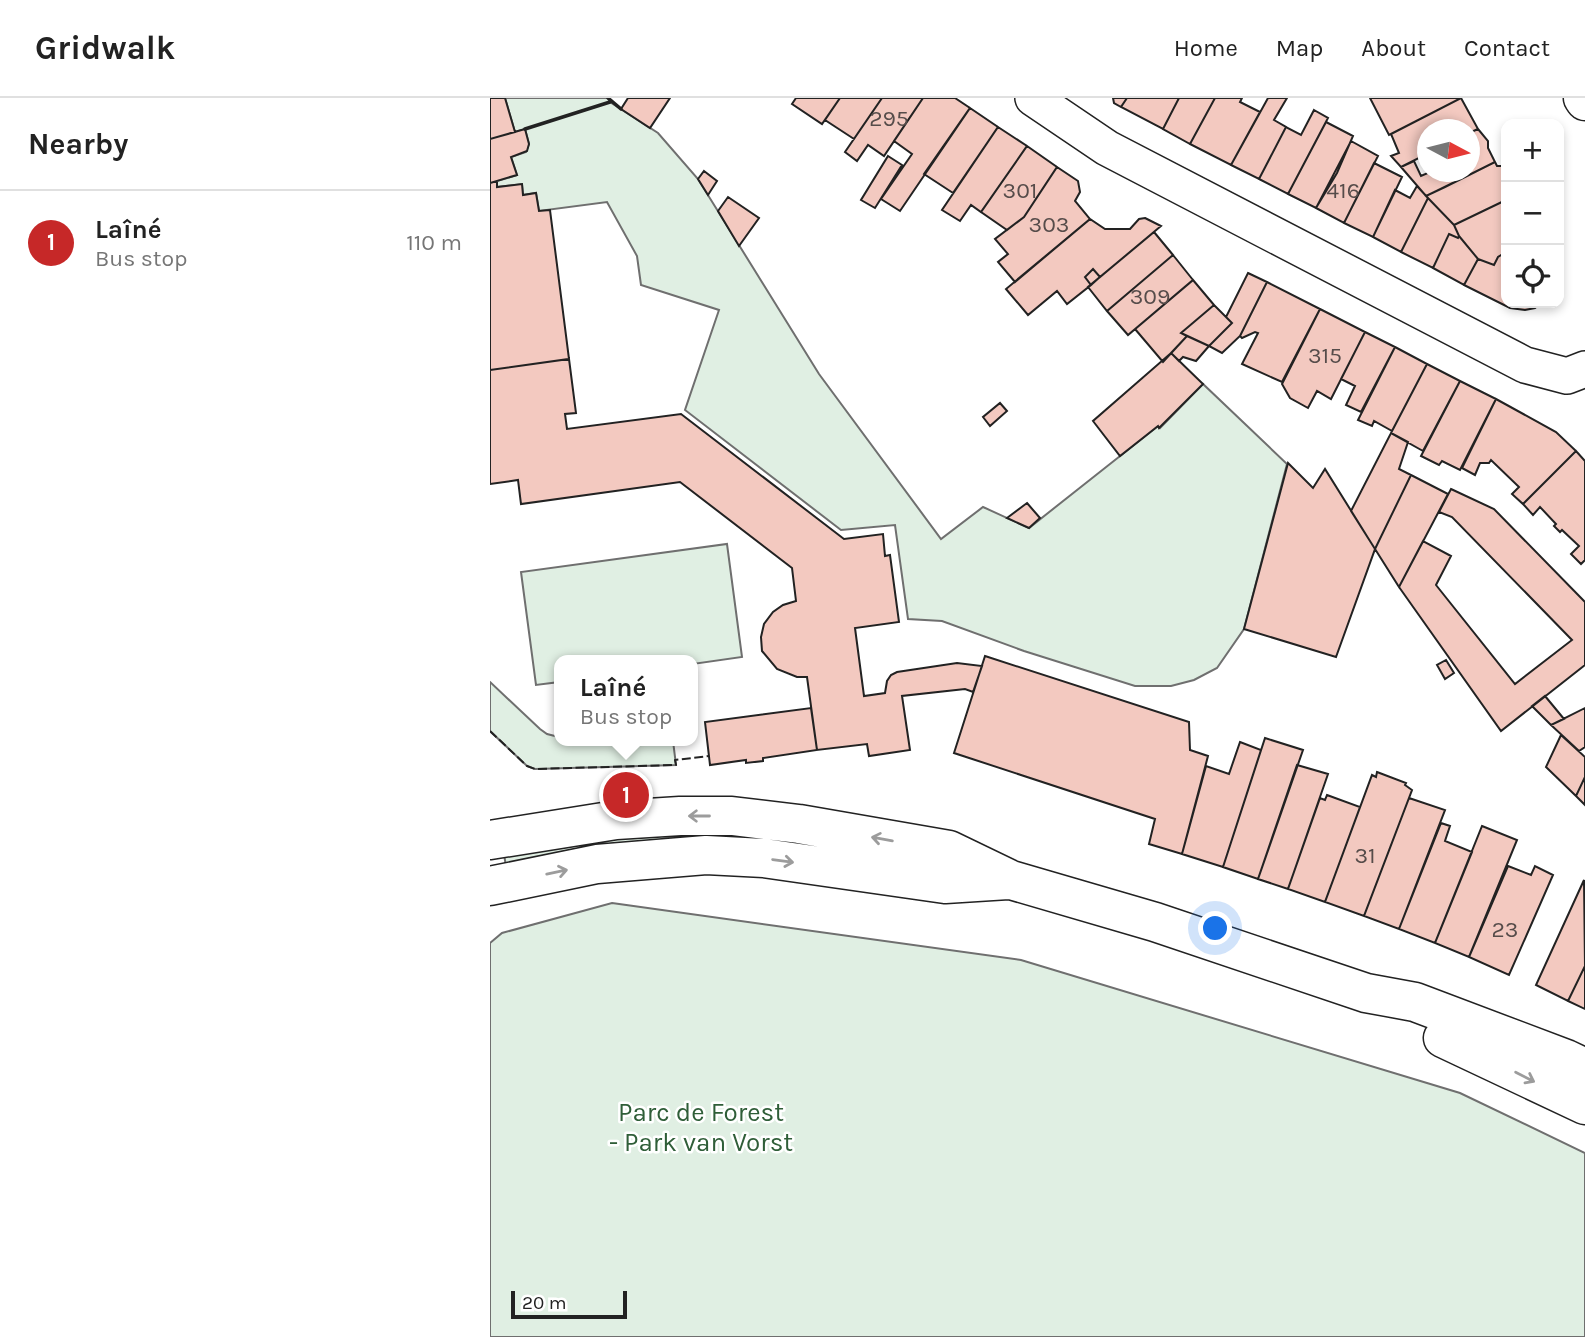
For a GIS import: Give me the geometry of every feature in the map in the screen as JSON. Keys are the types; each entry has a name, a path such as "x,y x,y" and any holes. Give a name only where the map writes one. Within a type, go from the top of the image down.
{"main road":[{"path":"490,840 616,820 732,816 799,824 949,850 1011,880 1155,922 1366,993 1415,1002 1585,1068"},
{"path":"490,886 597,864 706,855 764,858 944,884 1011,880"},
{"path":"1366,993 1408,1022 1585,1105"}],"street":[{"path":"1033,98 1107,148 1525,365 1567,376 1585,369"}],"green space":[{"path":"505,98 608,98 610,102 658,133 698,179 819,374 941,539 983,507 1029,528 1158,426 1160,428 1203,384 1287,464 1244,629 1217,668 1194,680 1171,686 1135,686 1024,651 942,621 908,619 895,525 841,530 685,410 719,310 641,285 637,256 607,202 539,211 536,193 523,195 522,184 497,187 497,181 517,175 511,157 526,152 529,144 525,129 515,132"},
{"path":"727,544 742,657 698,663 698,655 554,655 554,683 536,685 521,572"},
{"path":"490,682 540,729 554,736 554,746 674,746 676,765 535,769 527,766 490,731"},
{"path":"755,831 754,844 506,867 504,854 619,836"},
{"name":"Parc de Forest - Park van Vorst","path":"612,903 1021,960 1460,1093 1585,1153 1585,1337 490,1337 490,943 502,933"}],"building":[{"path":"490,98 505,98 515,132 490,139"},
{"path":"628,98 670,98 650,128 621,109"},
{"path":"796,98 840,98 822,124 792,104"},
{"path":"840,98 882,98 854,139 825,120"},
{"path":"882,98 923,98 884,156 868,145 857,161 845,152"},
{"path":"923,98 955,98 970,108 900,211 881,199 912,154 894,141"},
{"path":"1113,98 1127,98 1121,107 1114,103"},
{"path":"1127,98 1179,98 1163,129 1121,107"},
{"path":"1179,98 1215,98 1190,144 1163,129"},
{"path":"1215,98 1242,98 1240,102 1260,112 1231,165 1190,144"},
{"path":"1268,98 1287,98 1274,120 1286,127 1259,179 1231,165"},
{"path":"1370,98 1461,98 1417,119 1389,135"},
{"path":"1461,98 1473,119 1420,119"},
{"path":"970,108 998,127 953,193 924,174"},
{"path":"1314,110 1328,118 1288,194 1259,179 1286,127 1301,135"},
{"path":"1417,121 1417,159 1401,167 1391,156 1399,153 1391,134"},
{"path":"1326,122 1353,136 1337,173 1316,208 1288,194"},
{"path":"998,127 1027,146 981,212 971,205 960,221 942,210"},
{"path":"525,129 529,144 527,151 511,157 517,175 490,183 490,139"},
{"path":"1480,131 1488,141 1488,148 1495,162 1480,170"},
{"path":"1351,141 1378,156 1344,223 1316,208"},
{"path":"1027,146 1057,167 1024,217 1007,230 981,212"},
{"path":"888,156 902,165 875,208 861,200"},
{"path":"1414,161 1417,182 1455,182 1426,196 1401,167"},
{"path":"1495,162 1497,166 1501,166 1501,202 1454,225 1426,196 1454,182 1480,182 1480,169"},
{"path":"1374,163 1402,177 1373,237 1344,223"},
{"path":"1057,167 1078,181 1080,192 1075,201 1090,219 1015,282 998,262 1008,254 995,239 1024,217"},
{"path":"704,171 717,181 708,195 698,179"},
{"path":"497,181 497,187 522,184 523,195 536,193 539,211 550,210 569,359 490,370 490,183"},
{"path":"1417,186 1428,198 1401,252 1373,237 1395,190 1410,198"},
{"path":"728,197 759,218 739,246 718,211"},
{"path":"1428,198 1454,225 1459,236 1458,238 1449,234 1433,268 1401,252"},
{"path":"1501,202 1501,255 1494,265 1478,259 1459,236 1454,225"},
{"path":"1145,218 1161,226 1100,277 1093,269 1085,277 1091,285 1067,304 1057,291 1028,315 1006,289 1090,219 1105,229 1130,229 1139,219"},
{"path":"1154,232 1173,255 1107,311 1088,287"},
{"path":"1449,234 1458,238 1459,236 1478,259 1464,285 1433,268"},
{"path":"1173,255 1193,280 1128,335 1107,311"},
{"path":"1501,255 1501,304 1464,285 1478,259 1494,265"},
{"path":"1093,269 1100,277 1091,285 1085,277"},
{"path":"1248,273 1267,282 1240,336 1222,353 1209,346 1232,323 1226,317"},
{"path":"1193,280 1214,305 1181,333 1187,336 1163,362 1135,329"},
{"path":"1267,282 1320,309 1282,382 1242,364 1258,333 1242,338 1240,336"},
{"path":"1214,305 1232,323 1209,346 1181,333"},
{"path":"1320,309 1365,332 1331,399 1317,391 1308,408 1290,398 1282,384"},
{"path":"1365,332 1395,347 1361,412 1346,405 1355,386 1341,379"},
{"path":"1187,336 1209,346 1196,361 1183,357 1179,361 1171,353"},
{"path":"1395,347 1427,364 1392,431 1374,421 1372,426 1358,420"},
{"path":"1171,353 1203,384 1159,428 1158,426 1120,456 1093,421"},
{"path":"569,359 576,413 565,414 567,429 681,414 844,539 883,534 885,556 890,555 899,622 855,628 864,696 885,693 887,681 897,672 957,663 982,666 973,692 965,689 902,696 910,750 869,756 867,744 817,750 807,677 797,677 777,669 762,651 764,624 773,612 796,601 792,568 680,482 521,504 518,480 490,484 490,370"},
{"path":"1427,364 1460,381 1423,451 1391,433"},
{"path":"1460,381 1496,399 1460,470 1442,461 1439,465 1421,456"},
{"path":"1496,399 1556,432 1576,451 1523,504 1512,494 1519,487 1491,460 1489,463 1480,463 1475,475 1462,468"},
{"path":"1000,403 1007,411 990,426 983,417"},
{"path":"1391,433 1408,442 1399,469 1411,475 1375,549 1351,511"},
{"path":"1576,451 1585,461 1585,560 1581,564 1571,554 1579,546 1554,526 1556,524 1540,507 1533,515 1523,504"},
{"path":"1288,463 1313,488 1325,469 1375,549 1336,657 1244,629"},
{"path":"1411,475 1448,494 1399,587 1375,549"},
{"path":"1451,489 1494,509 1585,602 1585,665 1501,731 1399,587 1423,541 1451,556 1436,585 1515,684 1572,640 1452,517 1439,512"},
{"path":"1027,503 1040,518 1029,528 1007,518"},
{"path":"985,656 1189,722 1190,750 1208,756 1182,854 1149,844 1155,819 954,753"},
{"path":"1446,660 1454,673 1445,679 1437,665"},
{"path":"1545,696 1564,719 1551,725 1532,706"},
{"path":"811,708 817,750 763,758 763,761 746,763 746,760 710,765 705,722"},
{"path":"1585,708 1585,747 1579,751 1551,725"},
{"path":"1561,735 1585,757 1585,777 1576,796 1546,767"},
{"path":"1265,738 1303,750 1258,879 1223,867"},
{"path":"1240,742 1261,750 1223,867 1182,854 1206,766 1229,774"},
{"path":"1297,765 1328,774 1288,889 1258,879"},
{"path":"1377,772 1406,783 1412,790 1364,916 1325,902 1372,775 1376,777"},
{"path":"1585,777 1585,805 1576,796"},
{"path":"1327,795 1360,807 1325,902 1288,889 1320,798 1325,800"},
{"path":"1409,798 1445,810 1399,929 1364,916"},
{"path":"1441,823 1450,826 1445,841 1472,852 1435,943 1399,929"},
{"path":"1482,826 1517,840 1469,957 1435,943"},
{"path":"1508,866 1531,875 1535,866 1553,875 1509,975 1469,957"},
{"path":"1584,880 1585,966 1568,1001 1536,985"},
{"path":"1585,966 1585,1009 1568,1001"}],"fence":[{"path":"490,731 527,766 535,769 676,765 675,760 709,756"}],"wall":[{"path":"608,98 621,109"},
{"path":"525,129 610,102"}],"place":[{"name":"Laîné","path":"626,795"}]}
